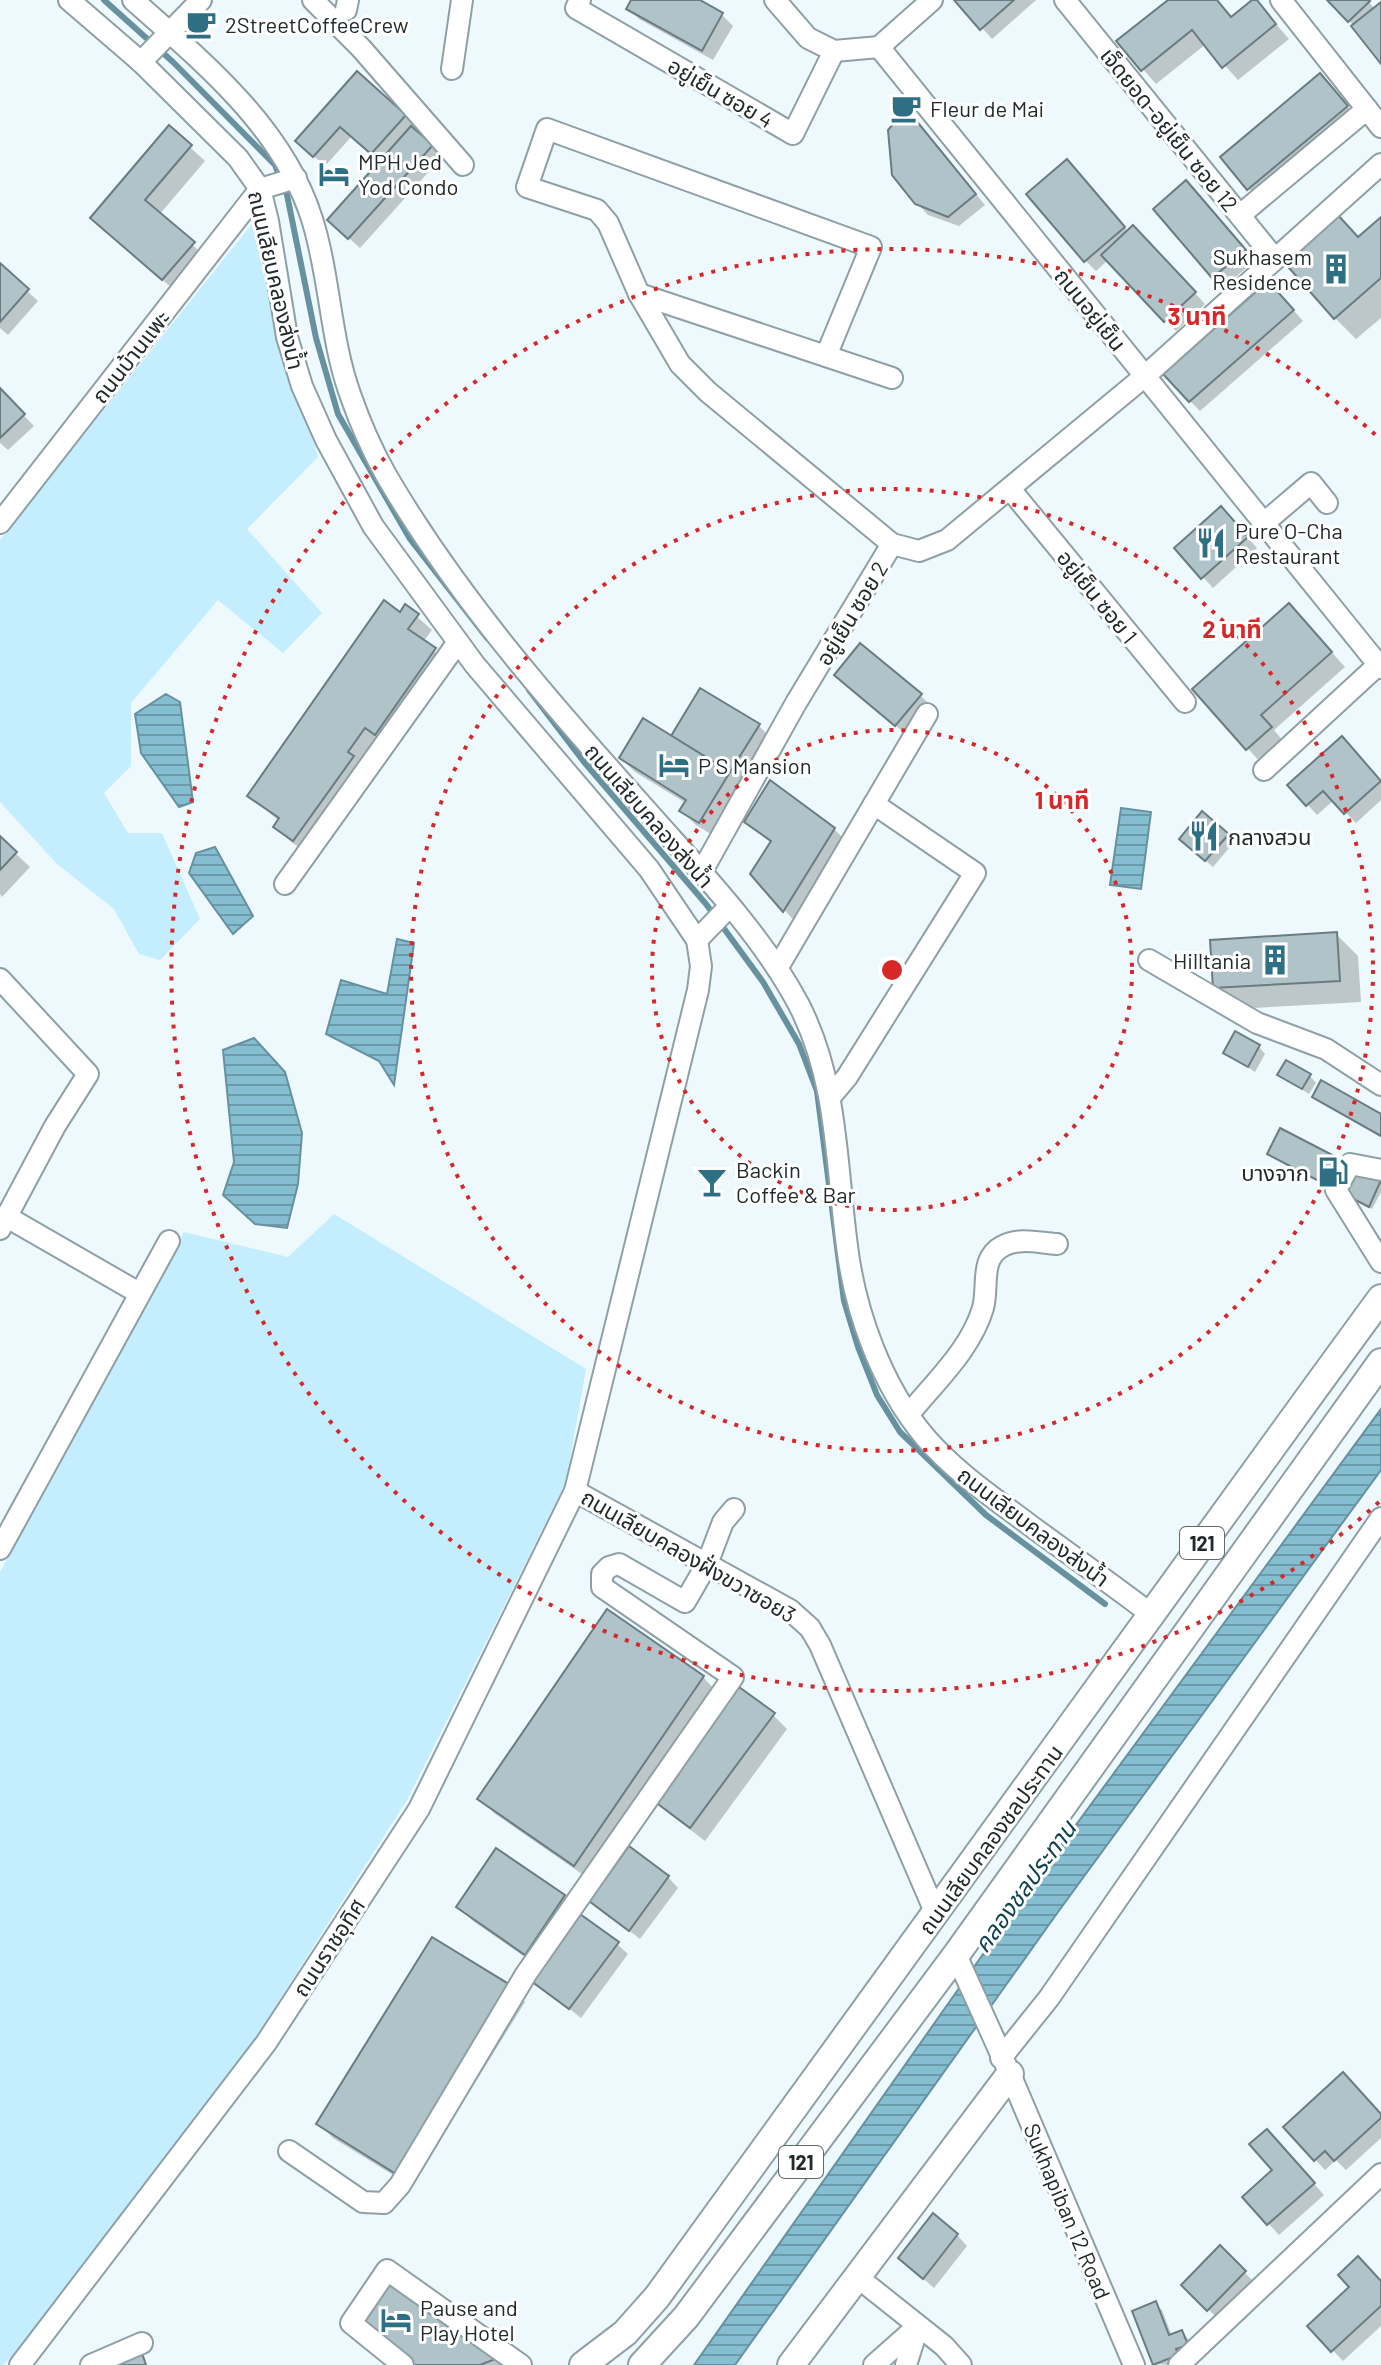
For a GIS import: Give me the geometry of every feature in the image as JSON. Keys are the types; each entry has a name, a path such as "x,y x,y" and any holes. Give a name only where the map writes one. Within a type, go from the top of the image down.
{"main road":[{"name":"ถนนเลียบคลองชลประทาน","path":"583,2365 625,2333 657,2297 1381,1298"},
{"name":"ถนนเลียบคลองชลประทาน","path":"642,2365 686,2317 956,1955 1380,1365"},
{"path":"955,1888 953,1901 960,1905 1006,1844 1048,1827"},
{"path":"890,1979 922,1945 934,1947 938,1954 937,1966 917,2004"},
{"path":"791,2365 1006,2066"}],"street":[{"name":"ถนนเลียบคลองส่งน้ำ","path":"69,0 141,62 238,158 260,189 287,337 302,386 326,440 373,526 458,642 649,869 697,940"},
{"name":"ถนนเลียบคลองส่งน้ำ","path":"133,0 237,98 274,142 296,178 313,222 349,393 384,471 434,551 553,705 701,873 778,967 817,1045 831,1096 848,1252 863,1316 884,1371 909,1414 924,1435 976,1485 1151,1614"},
{"path":"141,62 201,0"},
{"path":"313,0 361,48 463,165"},
{"path":"452,69 462,0"},
{"name":"อยู่เย็น ซอย 4","path":"580,0 576,8 793,134 834,51"},
{"path":"775,0 808,38 834,51 879,47 932,0"},
{"name":"เจ็ดยอด-อยู่เย็น ซอย 12","path":"1065,0 1275,259"},
{"path":"1281,0 1381,127"},
{"name":"ถนนอยู่เย็น","path":"879,47 1380,666"},
{"path":"1240,215 1367,109"},
{"path":"826,356 871,247 547,129 527,187 597,210 608,223 639,294 680,364 708,392 892,544"},
{"name":"อยู่เย็น ซอย 2","path":"701,873 796,703 892,544 919,551 947,540 1145,376 1381,164"},
{"path":"260,189 296,178"},
{"name":"ถนนบ้านแพะ","path":"0,523 260,189"},
{"path":"639,294 892,378"},
{"path":"1264,523 1311,483 1327,503"},
{"name":"อยู่เย็น ซอย 1","path":"1010,489 1185,702"},
{"path":"285,884 458,642"},
{"path":"1264,770 1380,666"},
{"path":"778,967 927,714"},
{"path":"831,1096 847,1077 975,873 874,804"},
{"path":"697,940 729,907"},
{"name":"ถนนเลียบคลองฝั่งขวาซอย3","path":"697,940 701,966 698,990 575,1491 790,1610 815,1637 936,1914"},
{"path":"1149,960 1257,1023 1326,1049 1381,1085"},
{"path":"0,979 88,1074 55,1126 4,1223 139,1293"},
{"path":"1381,1170 1350,1164 1336,1190 1381,1262"},
{"path":"909,1414 965,1346 983,1307 987,1268 994,1253 1003,1246 1022,1240 1057,1244"},
{"path":"0,1549 169,1241"},
{"name":"ถนนราชอุทิศ","path":"25,2363 266,2043 419,1809 575,1491"},
{"path":"289,2151 363,2202 384,2203 400,2185 526,1974 733,1677 602,1587 602,1574 609,1567 619,1564 685,1602 707,1564 723,1522 734,1509"},
{"path":"1006,2066 1049,1998 1381,1518"},
{"name":"Sukhapiban 12 Road","path":"956,1955 1134,2365"},
{"path":"1179,2365 1381,2174"},
{"path":"403,2365 351,2323 387,2270 521,2365"},
{"path":"856,2276 944,2346 961,2365"},
{"path":"874,2365 918,2326"},
{"path":"906,2365 918,2326"},
{"path":"91,2365 142,2343"}],"shaded area":[{"path":"255,220 283,344 318,457 247,529 322,613 283,653 218,600 131,703 131,766 104,793 128,833 162,833 200,919 160,960 139,954 114,909 57,864 0,802 0,540"},
{"path":"166,694 180,702 193,802 179,807 141,753 135,714"},
{"path":"1121,808 1151,812 1141,889 1110,885"},
{"path":"215,847 253,916 233,934 189,873 196,853"},
{"path":"397,939 414,943 394,1085 379,1061 326,1034 341,980 387,994"},
{"path":"254,1038 285,1072 302,1133 298,1184 287,1228 255,1224 223,1195 234,1162 223,1050"},
{"path":"334,1214 586,1369 566,1482 407,1800 248,2049 29,2339 0,2365 0,1572 184,1232 288,1257"},
{"path":"1381,1409 1381,1470 1058,1912 735,2365 694,2365 1026,1893"}],"building":[{"path":"631,0 700,0 723,13 702,51 626,9"},
{"path":"954,0 1014,0 980,30"},
{"path":"1168,0 1217,0 1231,17 1252,0 1257,0 1276,24 1222,68 1192,30 1141,71 1116,41"},
{"path":"1327,0 1368,0 1370,1 1348,22"},
{"path":"1381,2 1381,64 1351,26"},
{"path":"357,71 406,115 371,154 340,127 313,157 295,141"},
{"path":"1320,73 1348,106 1247,190 1220,157"},
{"path":"906,108 976,194 948,217 915,204 892,175 888,130"},
{"path":"169,125 192,145 145,200 195,242 162,280 90,218"},
{"path":"411,126 433,145 348,239 327,220"},
{"path":"1067,159 1125,227 1084,262 1026,194"},
{"path":"1186,180 1246,250 1212,278 1153,209"},
{"name":"Sukhasem Residence","path":"1337,214 1358,237 1381,217 1381,278 1334,319 1283,261"},
{"path":"1133,225 1196,292 1164,322 1101,255"},
{"path":"0,263 29,289 0,322"},
{"path":"1268,281 1294,310 1189,402 1163,374"},
{"path":"0,388 25,414 0,438"},
{"name":"Pure O-Cha Restaurant","path":"1221,506 1248,537 1201,579 1174,548"},
{"path":"384,600 400,612 405,604 419,614 408,629 436,648 375,735 365,728 348,752 354,756 293,841 273,827 279,818 247,796"},
{"path":"1289,603 1332,652 1261,715 1272,727 1246,750 1192,689"},
{"path":"860,643 922,694 895,726 834,675"},
{"path":"700,688 760,724 730,772 671,736"},
{"name":"P S Mansion","path":"643,718 730,772 699,823 679,811 686,800 619,758"},
{"path":"1342,736 1381,781 1344,814 1323,791 1306,806 1287,785"},
{"path":"770,780 835,828 783,912 750,874 771,841 744,822"},
{"name":"กลางสวน","path":"1202,811 1229,834 1205,861 1179,839"},
{"path":"0,836 17,852 0,870"},
{"name":"Hilltania","path":"1337,932 1340,981 1213,988 1210,940"},
{"path":"1235,1031 1260,1045 1248,1067 1223,1053"},
{"path":"1286,1060 1311,1074 1302,1089 1277,1075"},
{"path":"1321,1080 1381,1114 1381,1136 1312,1097"},
{"name":"บางจาก","path":"1280,1128 1381,1180 1369,1207 1267,1154"},
{"path":"607,1609 704,1676 574,1866 477,1799"},
{"path":"739,1687 775,1713 690,1828 654,1801"},
{"path":"629,1846 669,1876 629,1931 589,1901"},
{"path":"496,1848 565,1895 525,1955 456,1907"},
{"path":"580,1914 619,1942 569,2009 531,1981"},
{"path":"432,1937 512,1986 396,2174 316,2124"},
{"path":"1343,2072 1381,2114 1381,2118 1334,2161 1325,2151 1314,2161 1283,2127"},
{"path":"1267,2129 1315,2183 1267,2225 1242,2197 1272,2170 1249,2144"},
{"path":"933,2213 958,2234 923,2279 898,2258"},
{"path":"1220,2245 1246,2271 1207,2311 1181,2285"},
{"path":"1358,2256 1381,2281 1381,2306 1331,2352 1307,2326 1349,2287 1338,2275"},
{"name":"Pause and Play Hotel","path":"377,2270 498,2358 480,2365 406,2365 343,2317"},
{"path":"1156,2301 1169,2335 1182,2330 1188,2345 1176,2349 1178,2355 1153,2365 1132,2311"},
{"path":"141,2350 146,2365 105,2365"}],"waterway":[{"path":"104,0 173,62 275,165 287,195 316,338 338,414 410,539 487,638"},
{"path":"529,690 584,762 706,904 763,982 799,1044 817,1091 844,1301 877,1395 900,1432 986,1515 1105,1604"}],"place":[{"name":"2StreetCoffeeCrew","path":"201,24"},
{"name":"Fleur de Mai","path":"906,108"},
{"name":"MPH Jed Yod Condo","path":"334,174"},
{"name":"Sukhasem Residence","path":"1336,269"},
{"name":"Pure O-Cha Restaurant","path":"1211,543"},
{"name":"P S Mansion","path":"674,765"},
{"name":"กลางสวน","path":"1204,836"},
{"name":"Hilltania","path":"1275,960"},
{"name":"บางจาก","path":"1333,1172"},
{"name":"Backin Coffee & Bar","path":"712,1182"},
{"name":"Pause and Play Hotel","path":"396,2320"}],"water label":[{"name":"คลองชลประทาน","path":"1024,1886"}]}
